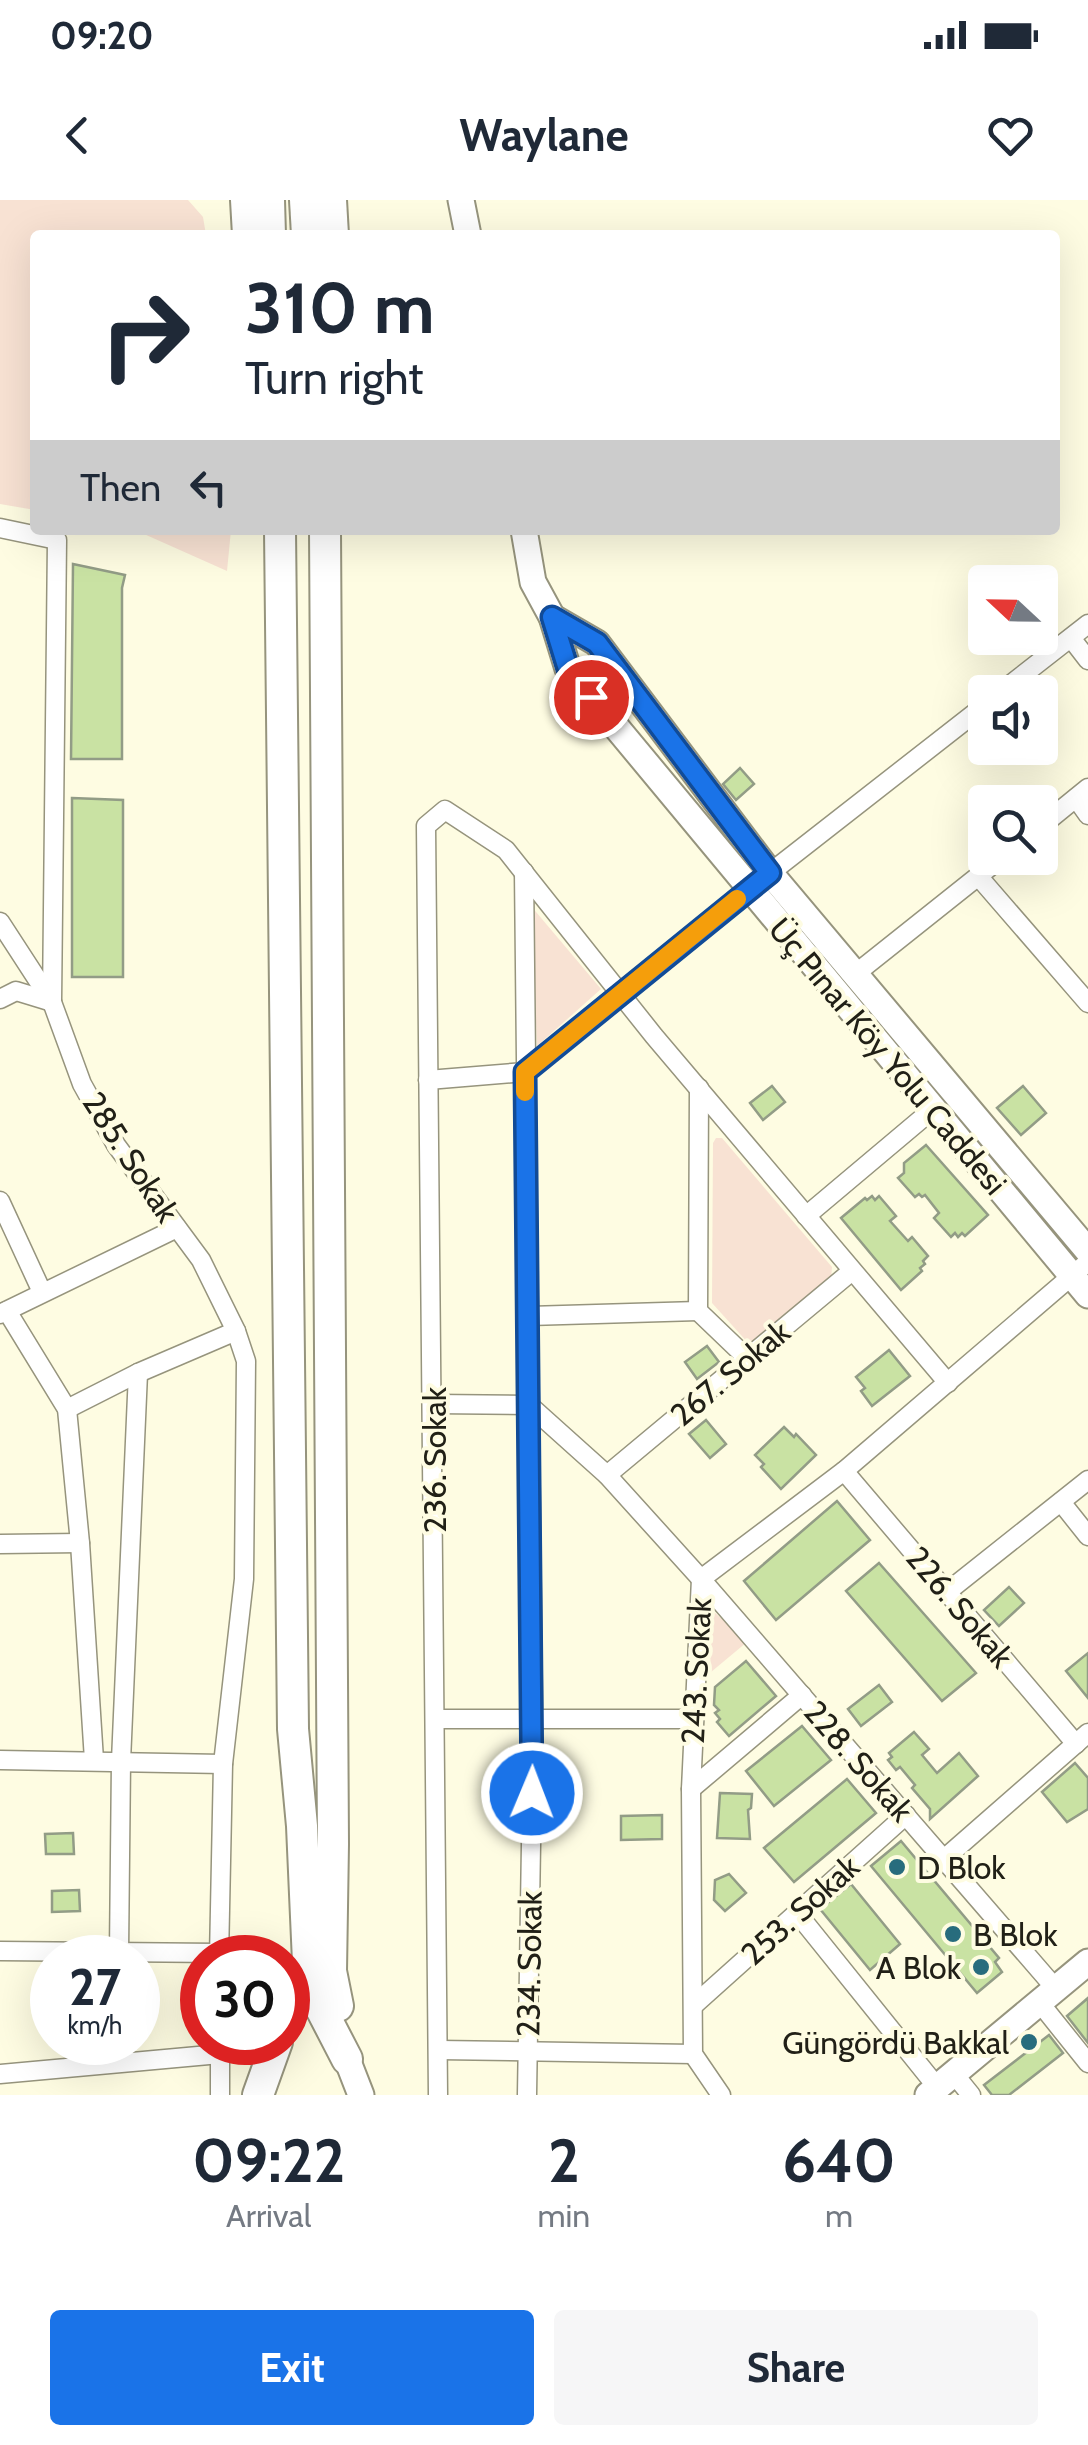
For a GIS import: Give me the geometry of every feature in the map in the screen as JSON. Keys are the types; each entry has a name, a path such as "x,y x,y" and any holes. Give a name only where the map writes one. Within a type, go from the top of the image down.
{"highway":[{"path":"246,200 248,230"},
{"path":"268,200 270,230"},
{"path":"305,200 306,230"},
{"path":"331,200 333,230"},
{"path":"277,535 293,1728 289,1935"},
{"path":"325,535 331,1971 347,2058"},
{"path":"293,1728 308,1962 317,2001 347,2058"},
{"path":"258,2095 269,2065"}],"main road":[{"path":"461,200 467,230"},
{"path":"525,535 533,582 552,617"},
{"name":"Üç Pınar Köy Yolu Caddesi","path":"552,617 597,643 759,881 932,1110 1083,1277"},
{"name":"Üç Pınar Köy Yolu Caddesi","path":"552,617 568,669 759,881 854,975 1088,1251"},
{"path":"940,2085 1088,1962"},
{"path":"347,2058 361,2095"}],"street":[{"path":"0,528 30,534"},
{"path":"0,999 16,991 52,1002 57,540 33,535"},
{"path":"1022,675 1088,624"},
{"path":"1071,638 1088,660"},
{"path":"428,1080 525,1072 759,881 968,718"},
{"path":"1058,812 1082,793 1088,815"},
{"name":"236. Sokak","path":"438,2095 426,826 445,810 506,850 524,872"},
{"path":"524,872 698,1088 948,1383"},
{"name":"234. Sokak","path":"524,872 533,1719 527,2095"},
{"path":"854,975 978,876 1088,1003"},
{"name":"285. Sokak","path":"0,922 52,1002 82,1084 116,1146 201,1260 246,1361 244,1579 222,1764 219,1935"},
{"path":"698,1088 698,1311"},
{"path":"806,1216 932,1110"},
{"path":"0,1201 42,1292"},
{"path":"94,1760 67,1410 4,1312 178,1228"},
{"name":"267. Sokak","path":"606,1475 852,1272"},
{"path":"701,1579 844,1471 1083,1277"},
{"path":"529,1316 698,1311 747,1358"},
{"path":"67,1410 138,1373 236,1332"},
{"path":"119,1935 121,1760 138,1373"},
{"path":"434,1404 529,1404"},
{"name":"243. Sokak","path":"529,1404 606,1475 701,1579 690,1789 692,2054"},
{"name":"226. Sokak","path":"844,1471 947,1592 1082,1738"},
{"path":"947,1592 1088,1480"},
{"path":"1061,1502 1088,1536"},
{"path":"0,1544 80,1543"},
{"name":"228. Sokak","path":"701,1579 944,1859 1048,1996 1088,2062"},
{"path":"690,1789 802,1695"},
{"path":"435,1719 692,1719"},
{"path":"944,1859 1082,1738"},
{"path":"0,1760 222,1764"},
{"name":"253. Sokak","path":"694,2004 906,1816"},
{"path":"797,1913 940,2085 971,2095"},
{"path":"0,1951 30,1951"},
{"path":"438,2050 692,2054 721,2095"},
{"path":"0,2074 180,2053"},
{"path":"220,2065 220,2095"}],"shaded area":[{"path":"0,200 188,200 203,217 205,230 30,230 30,509 0,504"},
{"path":"146,535 231,535 227,571"},
{"path":"531,906 601,989 537,1046"},
{"path":"716,1138 722,1138 832,1267 831,1280 750,1345 712,1303"},
{"path":"708,1611 747,1642 711,1672"}],"building":[{"path":"73,564 125,575 122,759 71,759"},
{"path":"740,768 754,784 736,800 723,784"},
{"path":"72,798 123,800 123,977 72,977"},
{"path":"772,1086 785,1102 763,1120 750,1103"},
{"path":"1023,1086 1046,1113 1021,1135 997,1108"},
{"path":"926,1145 988,1215 965,1236 955,1233 951,1237 934,1218 939,1213 925,1195 915,1197 898,1178 904,1173 904,1163"},
{"path":"872,1196 875,1200 879,1196 896,1216 890,1221 908,1241 912,1237 928,1256 922,1271 901,1290 841,1218"},
{"path":"707,1346 719,1362 697,1379 685,1362"},
{"path":"889,1350 910,1376 872,1406 856,1377"},
{"path":"706,1420 726,1444 710,1458 689,1434"},
{"path":"784,1427 816,1455 781,1489 755,1455"},
{"path":"837,1501 870,1540 776,1620 744,1581"},
{"path":"879,1563 976,1673 942,1701 846,1591"},
{"path":"1009,1587 1024,1603 999,1626 984,1610"},
{"path":"1088,1653 1088,1698 1066,1671"},
{"path":"746,1661 776,1696 729,1736 717,1722 720,1719 715,1713 719,1710 714,1705 715,1687"},
{"path":"879,1685 892,1702 861,1726 848,1709"},
{"path":"802,1726 831,1760 774,1806 746,1771"},
{"path":"914,1732 929,1749 922,1755 937,1773 959,1753 978,1776 930,1819 930,1809 912,1788 915,1785 900,1767 896,1770 888,1760 892,1757 889,1753"},
{"path":"1075,1763 1088,1778 1088,1809 1067,1822 1042,1792"},
{"path":"847,1779 876,1813 794,1882 764,1848"},
{"path":"720,1793 752,1794 748,1810 750,1839 717,1838"},
{"path":"662,1815 662,1839 621,1840 621,1816"},
{"path":"73,1833 74,1854 46,1854 45,1834"},
{"path":"901,1841 999,1958 995,1962 1002,1972 977,1993 871,1866"},
{"path":"729,1874 746,1893 725,1911 714,1900 715,1880"},
{"path":"851,1884 900,1944 870,1970 820,1909"},
{"path":"79,1890 80,1911 52,1912 52,1891"},
{"path":"1088,1998 1088,2043 1067,2016"},
{"path":"1049,2035 1063,2053 1009,2095 992,2095 984,2085"}],"slow traffic":[{"path":"525,1092 525,1072 737,899"}],"place":[{"name":"D Blok","path":"897,1867"},
{"name":"B Blok","path":"953,1934"},
{"name":"A Blok","path":"981,1967"},
{"name":"Güngördü Bakkal","path":"1029,2042"}],"route":[{"path":"532,1793 525,1072 770,873 597,643 552,617 568,669 591,697"}]}
